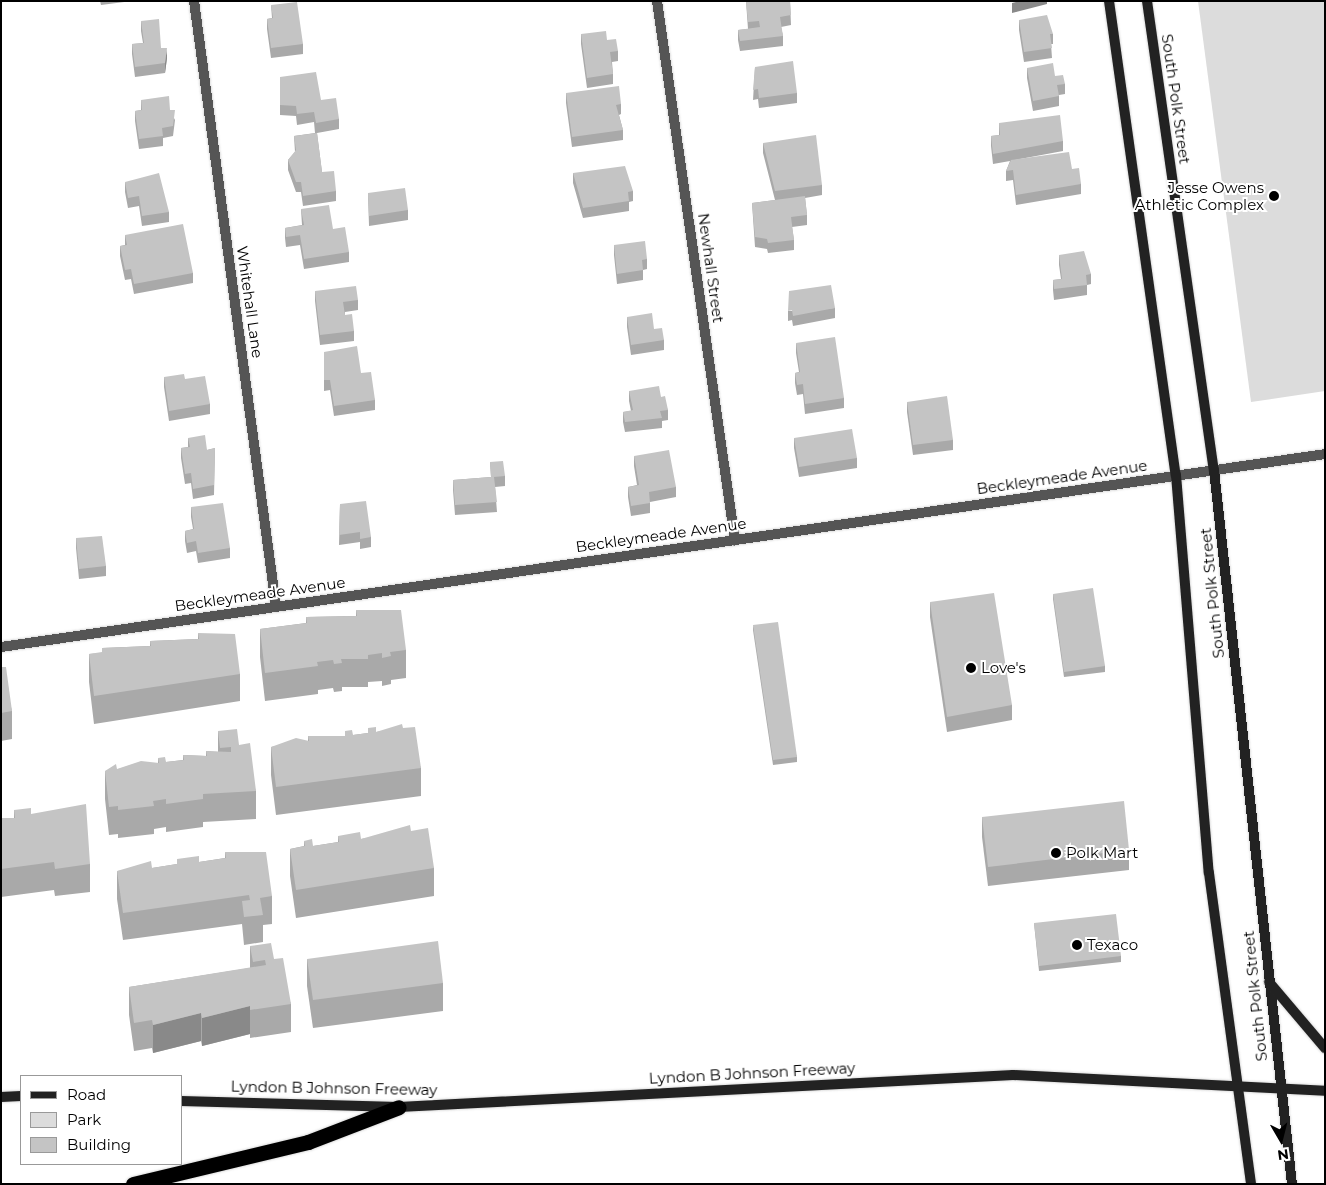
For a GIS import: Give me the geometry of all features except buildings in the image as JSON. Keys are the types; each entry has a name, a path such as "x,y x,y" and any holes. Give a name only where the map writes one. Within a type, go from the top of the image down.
{"highway":[{"path":"133,1184 308,1142 399,1107"}],"main road":[{"name":"South Polk Street","path":"1109,1 1176,476 1209,874 1251,1184"},
{"name":"South Polk Street","path":"1147,1 1214,470 1268,982 1292,1184"},
{"path":"1268,982 1325,1048"},
{"name":"Lyndon B Johnson Freeway","path":"182,1101 399,1107 1013,1076 1237,1084 1281,1092 1325,1091"},
{"path":"1,1097 20,1096"}],"street":[{"name":"Whitehall Lane","path":"194,1 276,606"},
{"name":"Newhall Street","path":"657,1 735,540"},
{"name":"Beckleymeade Avenue","path":"1,646 1325,454"}],"green space":[{"name":"Jesse Owens Athletic Complex","path":"1198,1 1325,1 1325,391 1251,402"}],"place":[{"name":"Jesse Owens Athletic Complex","path":"1274,196"},
{"name":"Love's","path":"971,668"},
{"name":"Polk Mart","path":"1056,853"},
{"name":"Texaco","path":"1077,945"}]}
